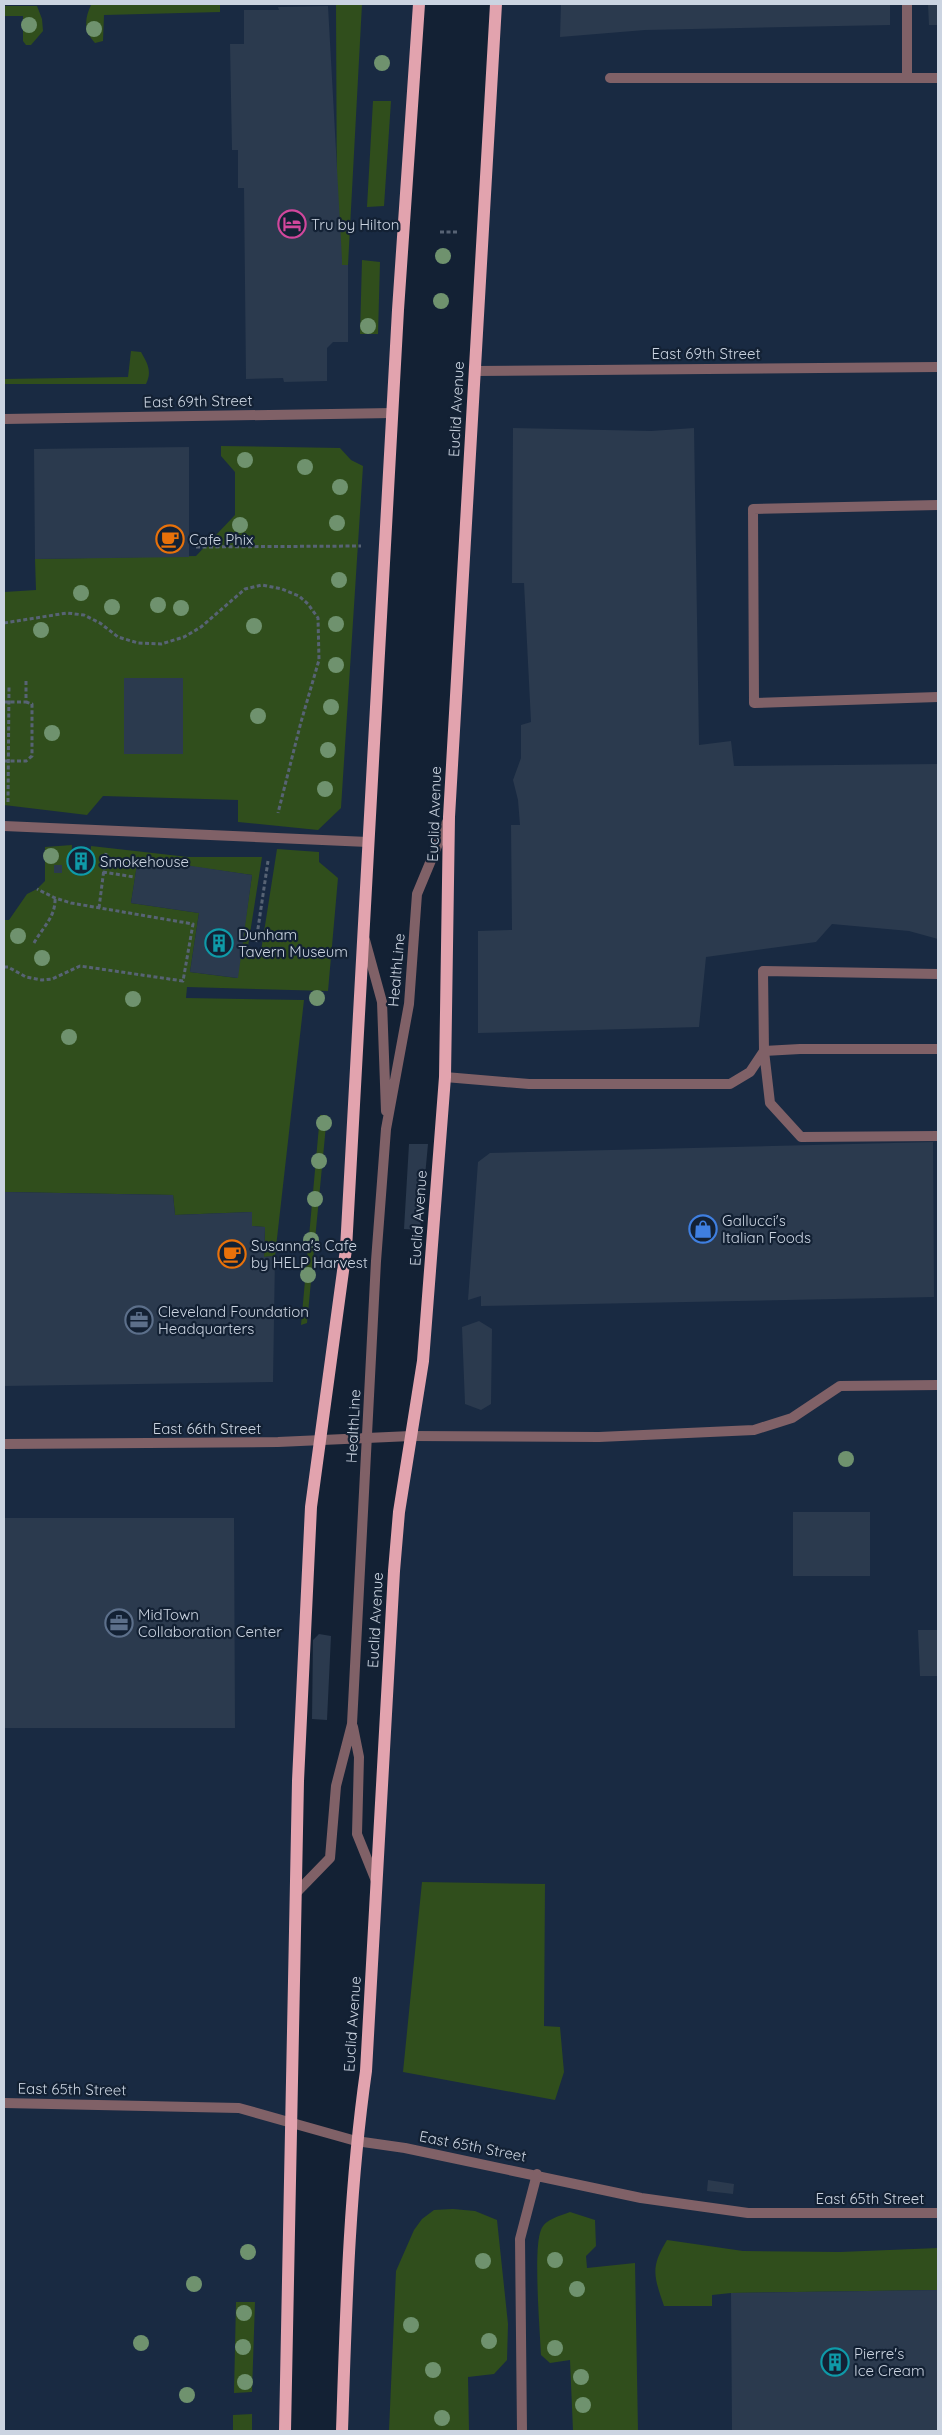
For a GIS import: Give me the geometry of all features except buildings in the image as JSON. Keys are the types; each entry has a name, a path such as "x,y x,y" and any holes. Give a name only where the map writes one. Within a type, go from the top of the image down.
{"main road":[{"path":"285,2431 298,1781 311,1507 322,1440 346,1249 392,413 419,4"},
{"name":"Euclid Avenue","path":"342,2431 348,2234 356,2141 366,2071 394,1561 398,1512 423,1361 444,1077 449,817 496,4"}],"street":[{"path":"906,4 907,78"},
{"path":"610,78 938,78"},
{"name":"East 69th Street","path":"475,371 938,367"},
{"name":"East 69th Street","path":"4,419 392,413"},
{"path":"938,505 753,508 754,703 938,697"},
{"name":"HealthLine","path":"386,1130 410,1004 417,894 449,817"},
{"path":"4,826 368,842"},
{"name":"HealthLine","path":"296,1893 330,1858 336,1786 352,1724 376,1261 386,1130 382,1002 363,932"},
{"path":"938,974 764,971 764,1051 770,1103 801,1137 938,1136"},
{"path":"764,1051 800,1049 938,1049"},
{"path":"444,1077 529,1084 730,1084 750,1072 764,1051"},
{"name":"East 66th Street","path":"4,1444 322,1440 368,1436 600,1437 754,1430 792,1418 840,1386 938,1385"},
{"name":"HealthLine","path":"352,1724 359,1757 357,1834 376,1882"},
{"name":"East 65th Street","path":"4,2103 239,2108 356,2141 405,2148 537,2174 641,2198 748,2213 938,2214"},
{"path":"522,2431 520,2238 537,2174"}],"path":[{"path":"440,232 459,232"},
{"path":"196,547 366,546"},
{"path":"4,623 67,613 84,615 100,623 118,637 138,643 161,644 184,637 201,627 245,589 262,585 299,596 308,604 318,618 319,660 300,722 272,838 256,942"},
{"path":"26,680 26,702"},
{"path":"8,806 5,761 9,686"},
{"path":"4,702 26,702 32,704 32,756 26,761 5,761"},
{"path":"99,908 106,848"},
{"path":"103,872 134,877"},
{"path":"4,967 8,967 26,977 42,980 52,979 80,966 183,981 193,924 99,908 55,898 37,889"},
{"path":"34,943 52,918 56,908 55,898"}],"shaded area":[{"path":"4,4 418,4 346,1249 311,1507 285,2431 4,2431"},
{"path":"496,4 938,4 938,2431 342,2431 356,2141 394,1571 411,1436 445,1077 449,817"}],"green space":[{"path":"220,4 220,12 104,15 103,41 95,43 91,39 86,25 91,5"},
{"path":"336,4 362,4 348,265 342,265 337,227"},
{"path":"4,6 37,6 42,19 43,31 31,45 26,45 23,41 23,16 4,16"},
{"path":"373,101 391,101 384,206 367,207"},
{"path":"362,260 380,262 378,334 360,334"},
{"path":"131,351 141,352 146,360 149,372 146,384 4,384 4,379 128,377"},
{"path":"221,446 340,448 351,460 363,466 341,808 318,830 238,822 238,800 103,796 87,815 4,805 4,592 36,590 35,559 196,556 235,515 235,472 221,456"},
{"path":"72,845 71,871 90,872 91,846 188,857 262,857 248,946 261,951 277,849 319,852 319,862 338,878 328,991 187,987 186,998 304,1000 275,1256 264,1257 265,1227 252,1226 252,1212 175,1215 173,1195 4,1192 4,920 9,920 27,894 37,889 45,881 45,847","holes":["138,859 252,875 237,978 190,972 199,913 131,903"]},
{"path":"320,1115 327,1115 307,1323 301,1325"},
{"path":"422,1882 545,1884 544,2026 560,2027 564,2072 555,2100 403,2072"},
{"path":"434,2210 475,2211 497,2220 508,2324 507,2360 494,2374 468,2377 469,2431 389,2431 396,2271 414,2230 422,2219"},
{"path":"570,2212 595,2220 596,2246 586,2256 587,2268 635,2263 638,2431 573,2431 570,2360 550,2363 541,2355 537,2254 541,2230 553,2218"},
{"path":"667,2240 743,2251 840,2252 938,2248 938,2290 731,2293 712,2295 712,2306 664,2306 655,2272 658,2258"},
{"path":"236,2302 255,2302 252,2392 234,2393"},
{"path":"252,2414 252,2431 233,2431 233,2415"}],"place":[{"name":"Tru by Hilton","path":"292,224"},
{"name":"Cafe Phix","path":"170,539"},
{"name":"Smokehouse","path":"81,861"},
{"name":"Dunham Tavern Museum","path":"219,943"},
{"name":"Gallucci's Italian Foods","path":"703,1229"},
{"name":"Susanna's Cafe by HELP Harvest","path":"232,1254"},
{"name":"Cleveland Foundation Headquarters","path":"139,1320"},
{"name":"MidTown Collaboration Center","path":"119,1623"},
{"name":"Pierre's Ice Cream","path":"835,2362"}]}
